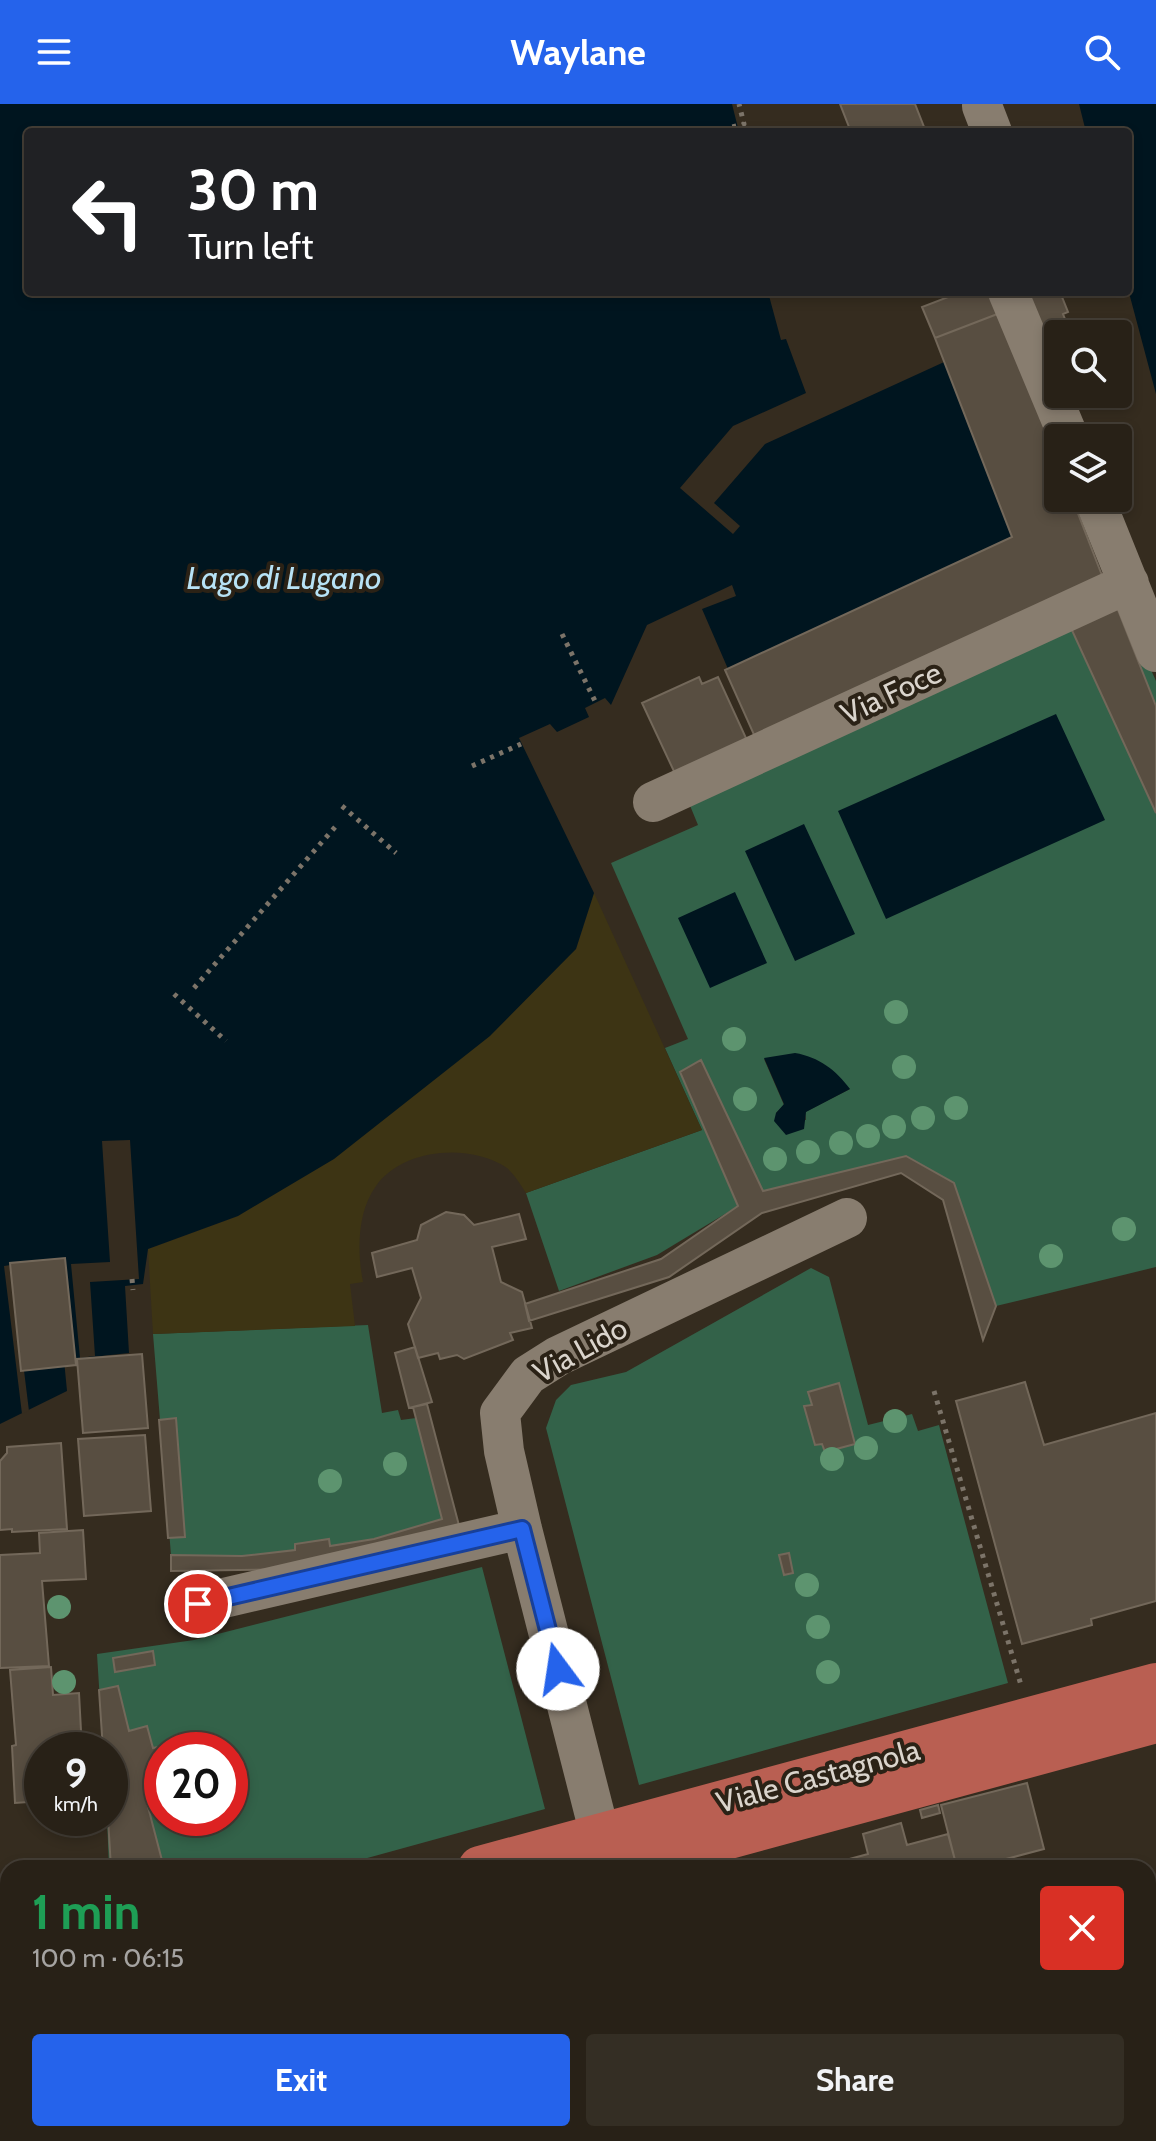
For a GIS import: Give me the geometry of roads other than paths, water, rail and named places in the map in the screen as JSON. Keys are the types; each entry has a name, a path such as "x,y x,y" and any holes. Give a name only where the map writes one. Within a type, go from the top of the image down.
{"main road":[{"name":"Viale Castagnola","path":"607,1852 1031,1719 1156,1685"},
{"name":"Viale Castagnola","path":"544,1860 607,1852 1156,1721"}],"street":[{"path":"1010,296 1063,424"},
{"path":"1100,512 1156,652"},
{"name":"Via Foce","path":"653,802 1129,583"},
{"name":"Via Lido","path":"607,1852 522,1529 504,1451 500,1413 528,1375 558,1356 847,1218"},
{"path":"198,1604 522,1529"}],"water":[{"name":"Lago di Lugano","path":"0,104 732,104 738,128 24,128 24,296 769,296 781,340 786,339 806,393 733,426 680,488 733,534 740,526 714,503 765,444 990,341 1044,479 1044,512 1057,512 1077,564 748,715 702,609 736,596 732,585 647,625 611,705 605,698 585,708 589,717 557,732 550,724 519,738 594,893 576,949 490,1036 334,1159 238,1216 148,1249 143,1284 125,1286 129,1353 64,1360 67,1391 0,1424"},
{"path":"1079,104 1156,104 1156,394 1130,296 1132,128 1085,128"},
{"path":"1056,714 1105,820 886,919 838,811"},
{"path":"804,824 855,934 795,961 745,851"},
{"path":"735,892 767,963 710,988 678,918"},
{"path":"795,1053 826,1065 850,1089 806,1112 804,1129 786,1135 774,1121 784,1104 764,1058"}]}
